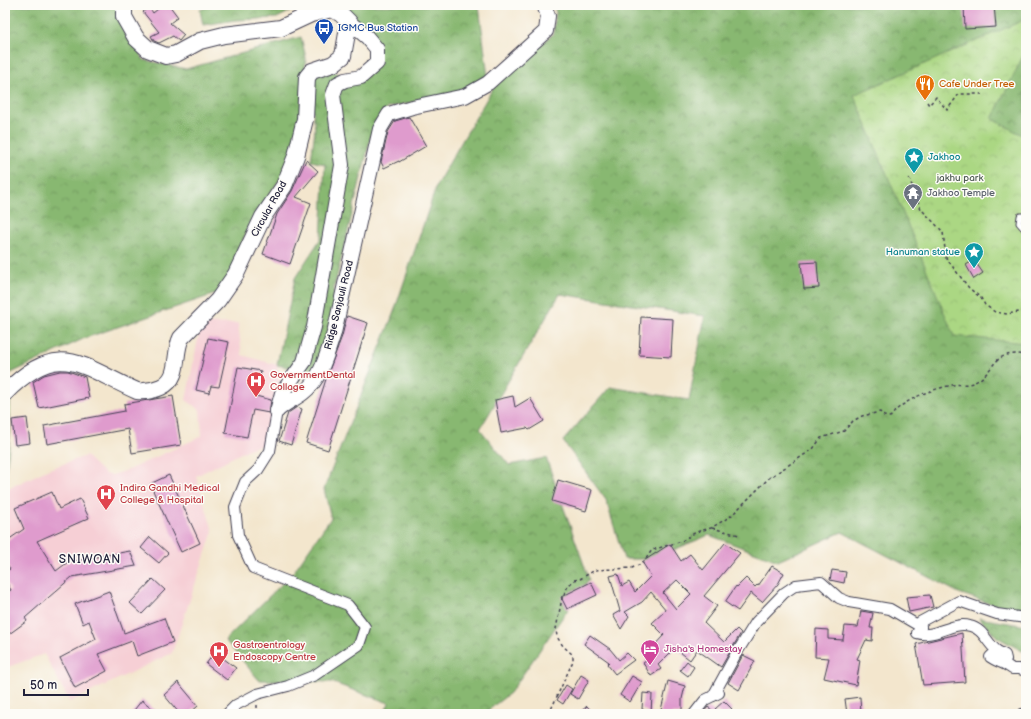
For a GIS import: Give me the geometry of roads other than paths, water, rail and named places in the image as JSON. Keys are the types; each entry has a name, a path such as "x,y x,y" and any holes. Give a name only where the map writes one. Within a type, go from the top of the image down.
{"main road":[{"path":"124,5 124,17 136,38 148,49 166,56 176,54 200,41 224,35 281,28 311,14 332,9 341,14 348,22"},
{"name":"Circular Road","path":"5,393 18,380 41,365 56,361 71,361 82,365 137,391 146,392 155,390 167,384 171,380 174,374 177,347 181,338 226,290 236,274 263,217 284,186 296,156 305,119 307,77 312,71 333,64 343,56 348,22"}],"street":[{"name":"Ridge Sanjauli Road","path":"277,411 284,403 302,394 309,388 314,382 325,359 334,333 380,129 389,114 412,107 465,96 488,83 546,31 548,16 544,5"},
{"path":"227,714 236,705 257,694 288,686 315,675 359,645 364,628 348,605 253,568 238,535 235,508 245,482 258,470 270,451 277,411 282,393 298,371 306,355 314,327 342,165 333,96 337,84 345,80 361,77 377,63 377,48 367,37 348,22"},
{"path":"713,696 756,622 784,593 796,585 821,582 839,598 849,602 890,610 921,627"},
{"path":"1026,618 997,614 959,601 920,622 921,627 918,633 924,635 946,628 969,626 985,636 996,651 1006,655 1006,659 1004,660 992,656 990,657 996,662 1006,664 1012,669 1026,671"},
{"path":"694,714 705,700 724,690"},
{"path":"1022,714 1026,713"}],"lane":[{"path":"1026,216 1020,216 1020,223 1026,231"}],"place":[{"name":"IGMC Bus Station","path":"324,45"},
{"name":"Cafe Under Tree","path":"925,101"},
{"name":"Jakhoo","path":"914,174"},
{"name":"Jakhoo Temple","path":"913,210"},
{"name":"Hanuman statue","path":"974,269"},
{"name":"GovernmentDental Collage","path":"256,398"},
{"name":"Indira Gandhi Medical College & Hospital","path":"106,511"},
{"name":"Jisha's Homestay","path":"650,666"},
{"name":"Gastroentrology Endoscopy Centre","path":"219,668"}],"district":[{"name":"SNIWOAN","path":"90,559"}],"park label":[{"name":"jakhu park","path":"960,178"}]}
